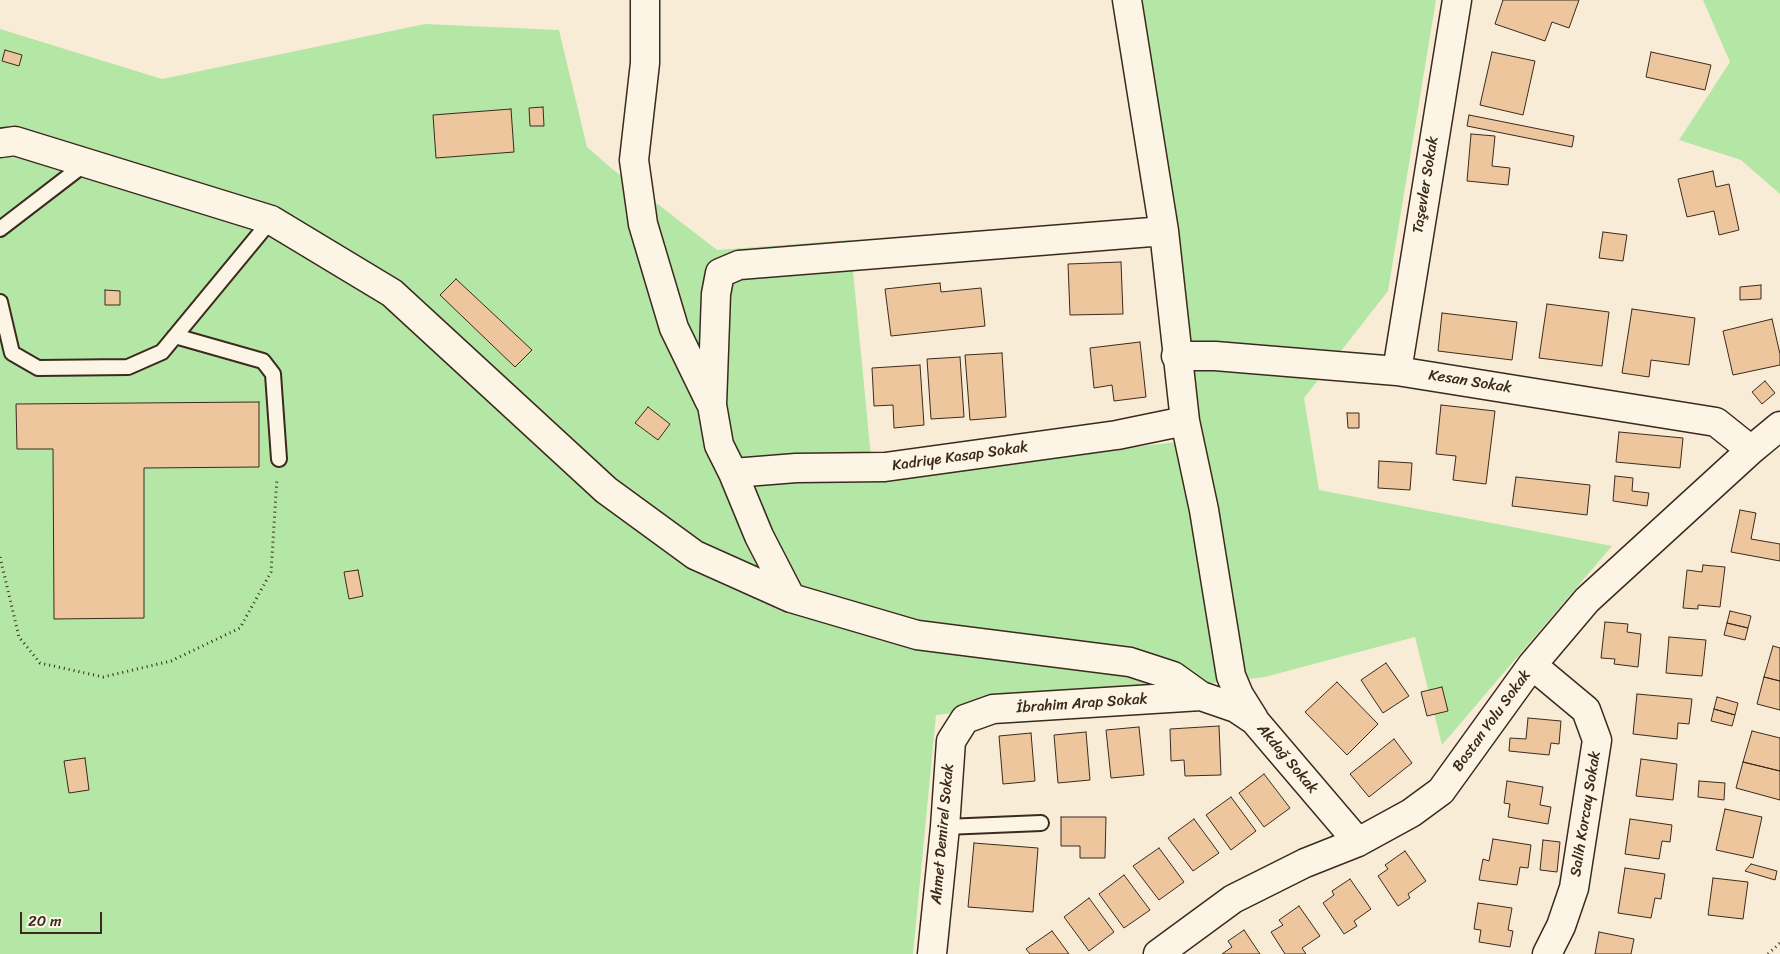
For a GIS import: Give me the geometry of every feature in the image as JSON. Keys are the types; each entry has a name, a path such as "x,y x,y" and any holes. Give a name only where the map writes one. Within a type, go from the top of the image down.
{"street":[{"path":"645,0 645,63 634,160 643,224 674,328 712,405"},
{"path":"1127,0 1164,231 1170,277 1176,356 1185,421 1204,510 1231,676 1239,695 1254,720"},
{"name":"Taşevler Sokak","path":"1397,371 1457,0"},
{"path":"0,143 14,141 271,220 392,293 606,490 695,555 791,598 918,635 1130,662 1174,676 1201,696"},
{"path":"791,598 759,536 733,472 718,445 712,405 716,294 720,274 739,265 1164,231"},
{"name":"Kesan Sokak","path":"1176,356 1215,356 1397,371 1716,422 1751,450"},
{"name":"Kadriye Kasap Sokak","path":"733,472 796,468 885,467 1117,435 1185,421"},
{"name":"Bostan Yolu Sokak","path":"1158,954 1233,899 1305,863 1358,842 1411,813 1441,791 1532,665 1587,600 1751,450 1780,426"},
{"name":"Salih Korcay Sokak","path":"1532,665 1586,710 1597,740 1574,888 1561,926 1547,954"},
{"name":"Akdağ Sokak","path":"1201,696 1236,708 1254,720 1358,842"},
{"name":"İbrahim Arap Sokak","path":"965,719 993,709 1201,696"},
{"name":"Ahmet Demirel Sokak","path":"932,954 945,827 950,741 965,719"}],"lane":[{"path":"0,229 86,162"},
{"path":"0,302 12,354 38,368 128,366 162,352 271,220"},
{"path":"175,336 263,361 273,374 278,460"},
{"path":"945,827 1041,823"}],"path":[{"path":"0,557 19,637 40,663 103,677 170,661 240,628 271,572 278,460"},
{"path":"1768,954 1780,943"}],"green space":[{"path":"1127,0 1436,0 1388,291 1304,398 1319,490 1612,546 1442,745 1415,637 1265,677 936,715 913,954 0,954 0,29 162,79 425,24 559,30 587,147 611,168 717,250 850,240 873,478 1177,442"},
{"path":"1703,0 1780,0 1780,194 1741,160 1679,140 1730,62"}],"building":[{"path":"1503,0 1579,0 1569,28 1552,22 1545,41 1495,24"},
{"path":"5,50 22,55 19,66 2,61"},
{"path":"1492,52 1535,61 1523,115 1480,105"},
{"path":"1651,52 1711,65 1705,90 1646,77"},
{"path":"543,107 544,126 530,126 529,108"},
{"path":"511,109 514,152 436,158 433,115"},
{"path":"1469,115 1574,136 1572,147 1467,126"},
{"path":"1471,134 1495,136 1492,166 1510,168 1508,185 1467,181"},
{"path":"1713,171 1716,187 1729,184 1739,230 1719,235 1714,211 1687,217 1678,179"},
{"path":"1603,232 1627,235 1623,261 1599,258"},
{"path":"1121,262 1123,314 1070,315 1068,264"},
{"path":"456,279 532,350 515,367 440,295"},
{"path":"940,283 941,292 981,288 985,326 891,336 885,289"},
{"path":"1761,285 1761,299 1740,300 1740,287"},
{"path":"105,290 120,291 120,305 105,305"},
{"path":"1547,304 1609,312 1602,366 1539,358"},
{"path":"1632,309 1695,318 1689,365 1651,360 1649,377 1622,373"},
{"path":"1442,313 1517,322 1512,360 1438,351"},
{"path":"1772,319 1780,354 1780,365 1733,375 1723,331"},
{"path":"1140,342 1146,397 1114,401 1112,385 1094,388 1090,348"},
{"path":"1002,353 1006,417 970,420 965,355"},
{"path":"960,357 964,417 931,419 927,359"},
{"path":"920,365 924,425 894,428 893,405 874,406 872,368"},
{"path":"1765,381 1775,393 1762,404 1752,392"},
{"path":"259,402 259,467 144,468 144,618 54,619 53,449 17,449 16,404"},
{"path":"1441,405 1495,411 1486,484 1453,480 1456,456 1436,454"},
{"path":"648,407 670,424 658,440 635,423"},
{"path":"1347,413 1359,413 1359,428 1348,428"},
{"path":"1619,432 1683,438 1680,468 1616,462"},
{"path":"1379,461 1412,463 1410,490 1378,488"},
{"path":"1615,476 1633,478 1632,491 1649,493 1647,506 1613,501"},
{"path":"1516,477 1590,485 1587,515 1512,506"},
{"path":"1740,510 1756,513 1751,539 1780,544 1780,561 1731,552"},
{"path":"1703,565 1725,567 1720,607 1698,605 1698,609 1683,608 1687,570 1702,572"},
{"path":"358,570 363,596 349,599 344,572"},
{"path":"1730,611 1751,616 1748,628 1727,623"},
{"path":"1605,622 1628,624 1627,632 1641,634 1638,667 1614,664 1615,659 1601,658"},
{"path":"1727,623 1748,628 1745,640 1724,635"},
{"path":"1669,637 1706,640 1702,676 1666,673"},
{"path":"1773,646 1780,648 1780,681 1764,677"},
{"path":"1386,663 1409,696 1383,713 1361,680"},
{"path":"1764,677 1780,681 1780,710 1757,704"},
{"path":"1337,682 1378,724 1347,755 1305,712"},
{"path":"1442,687 1448,711 1427,716 1421,692"},
{"path":"1637,694 1692,699 1689,724 1678,723 1677,739 1633,734"},
{"path":"1717,697 1738,703 1735,715 1714,709"},
{"path":"1714,709 1735,715 1732,726 1711,721"},
{"path":"1528,718 1561,721 1559,744 1551,743 1549,755 1509,751 1510,738 1526,739"},
{"path":"1219,726 1221,775 1185,776 1184,760 1171,761 1170,729"},
{"path":"1139,727 1144,775 1111,778 1106,730"},
{"path":"1752,731 1780,738 1780,771 1743,762"},
{"path":"1086,732 1090,780 1058,783 1054,735"},
{"path":"1031,733 1035,781 1003,784 999,736"},
{"path":"1394,739 1412,763 1369,797 1350,774"},
{"path":"85,758 89,790 69,793 64,761"},
{"path":"1641,759 1677,764 1673,800 1636,796"},
{"path":"1743,762 1780,771 1780,800 1736,788"},
{"path":"1264,774 1290,808 1264,827 1239,793"},
{"path":"1507,781 1543,787 1540,805 1551,807 1548,824 1508,817 1510,804 1504,803"},
{"path":"1699,781 1725,783 1724,800 1698,797"},
{"path":"1231,797 1256,831 1231,850 1206,815"},
{"path":"1725,809 1762,817 1753,858 1716,850"},
{"path":"1061,817 1106,817 1105,858 1080,858 1080,846 1061,846"},
{"path":"1194,819 1219,853 1193,871 1168,838"},
{"path":"1630,819 1672,825 1670,842 1662,841 1659,859 1625,854"},
{"path":"1493,839 1531,845 1528,868 1520,867 1517,885 1479,880 1483,859 1489,861"},
{"path":"1543,840 1560,842 1557,872 1540,870"},
{"path":"974,843 1038,848 1033,912 968,907"},
{"path":"1159,848 1184,882 1159,900 1133,866"},
{"path":"1405,851 1426,881 1408,894 1410,898 1398,906 1378,876 1388,869 1385,865"},
{"path":"1751,864 1777,871 1775,880 1745,871"},
{"path":"1625,868 1665,874 1661,899 1655,898 1651,918 1618,913"},
{"path":"1124,875 1150,910 1124,928 1099,894"},
{"path":"1713,878 1748,882 1743,919 1708,915"},
{"path":"1350,879 1371,909 1354,921 1357,926 1344,934 1323,903 1334,895 1332,891"},
{"path":"1089,898 1114,932 1089,951 1064,917"},
{"path":"1478,903 1512,908 1508,930 1513,931 1510,947 1479,942 1481,930 1474,929"},
{"path":"1299,906 1320,936 1302,948 1306,954 1285,954 1271,932 1283,925 1279,920"},
{"path":"1244,930 1260,954 1222,954 1232,947 1228,941"},
{"path":"1052,931 1069,954 1030,954 1026,949"},
{"path":"1599,932 1634,939 1631,954 1595,954"}]}
